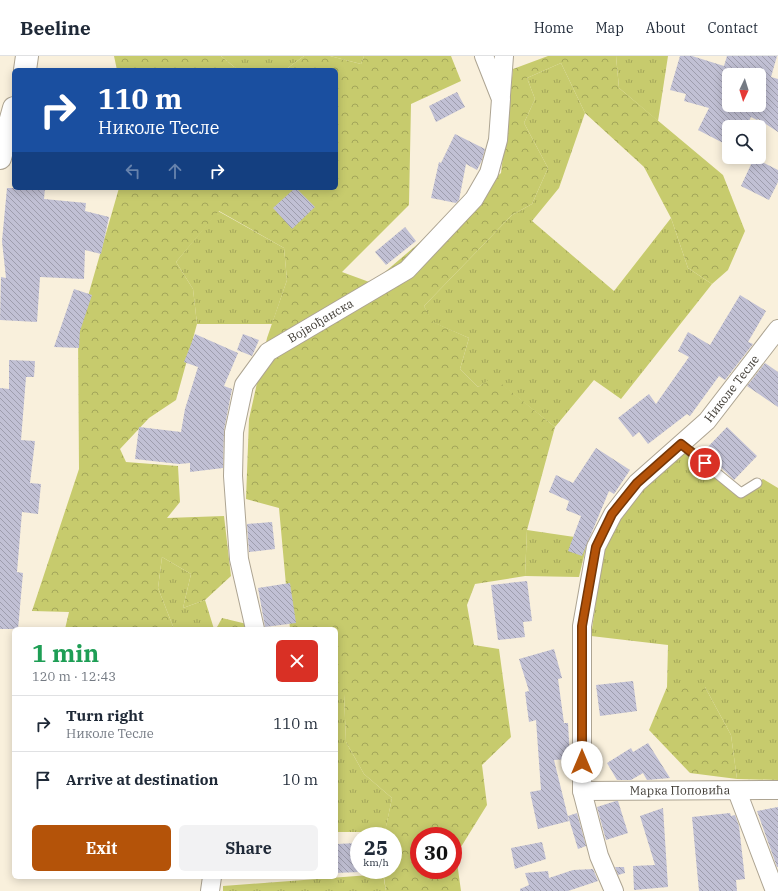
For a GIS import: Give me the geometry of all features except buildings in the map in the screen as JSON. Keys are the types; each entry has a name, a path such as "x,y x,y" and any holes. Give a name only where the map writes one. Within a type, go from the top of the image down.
{"street":[{"path":"24,68 27,56"},
{"name":"Војвођанска","path":"255,627 239,559 232,476 234,432 244,385 268,352 313,324 407,270 474,199 489,173 498,140 501,99 484,56"},
{"path":"501,99 504,56"},
{"path":"0,158 12,115"},
{"name":"Николе Тесле","path":"614,891 599,856 582,791 582,626 596,547 612,514 637,483 707,421 778,329"},
{"name":"Марка Поповића","path":"582,791 737,792 778,790"},
{"path":"737,792 775,891"},
{"path":"210,891 212,879"}],"lane":[{"path":"681,444 741,493 757,483"}],"green space":[{"path":"114,56 221,56 236,68 117,68"},
{"path":"221,56 304,56 288,68 236,68"},
{"path":"304,56 330,56 361,64 364,56 451,56 461,81 411,104 409,205 342,272 372,283 501,173 513,69 548,56 616,56 619,88 723,175 745,231 728,270 712,284 688,268 671,218 644,167 585,113 561,63 527,78 535,99 524,123 548,168 532,204 512,215 424,306 433,322 469,338 460,369 478,387 493,377 555,427 527,530 525,576 475,584 467,605 474,645 499,649 511,737 482,765 487,805 462,845 462,827 410,827 410,879 459,879 461,891 386,891 384,879 402,879 402,827 386,827 392,798 364,774 346,742 344,694 338,694 338,627 290,627 279,508 246,499 249,419 267,338 287,280 284,248 219,211 176,262 193,289 197,324 176,400 149,418 120,449 126,462 178,466 180,502 167,518 224,516 231,576 205,600 183,608 191,574 162,557 158,588 173,627 65,627 69,612 32,611 79,469 78,331 118,190 338,190 338,68 288,68"},
{"path":"330,56 364,56 361,64"},
{"path":"616,56 668,56 658,121 619,88"},
{"path":"561,63 585,113 559,188 532,221 614,291 671,218 688,268 712,284 621,399 594,380 555,427 493,378 478,387 460,369 469,338 432,322 424,306 512,215 532,204 548,168 524,123 535,99 527,78"},
{"path":"218,211 284,248 287,280 272,324 197,324 193,289 176,262"},
{"path":"681,446 741,493 763,479 778,488 778,780 737,779 731,735 705,687 667,687 668,645 591,636 604,544 626,508"},
{"path":"527,530 588,539 579,577 525,576"},
{"path":"162,557 191,574 183,608 205,600 213,627 173,627 158,588"},
{"path":"222,618 260,627 217,627"},
{"path":"667,687 705,687 731,735 737,779 690,773 649,730"},
{"path":"338,694 344,694 346,742 364,774 392,798 386,827 350,827 350,832 338,832"},
{"path":"350,876 350,879 384,879 386,891 223,891 223,886 316,879 338,879 338,877"}],"route":[{"path":"582,762 582,626 596,547 612,514 637,483 681,444 705,463"}]}
